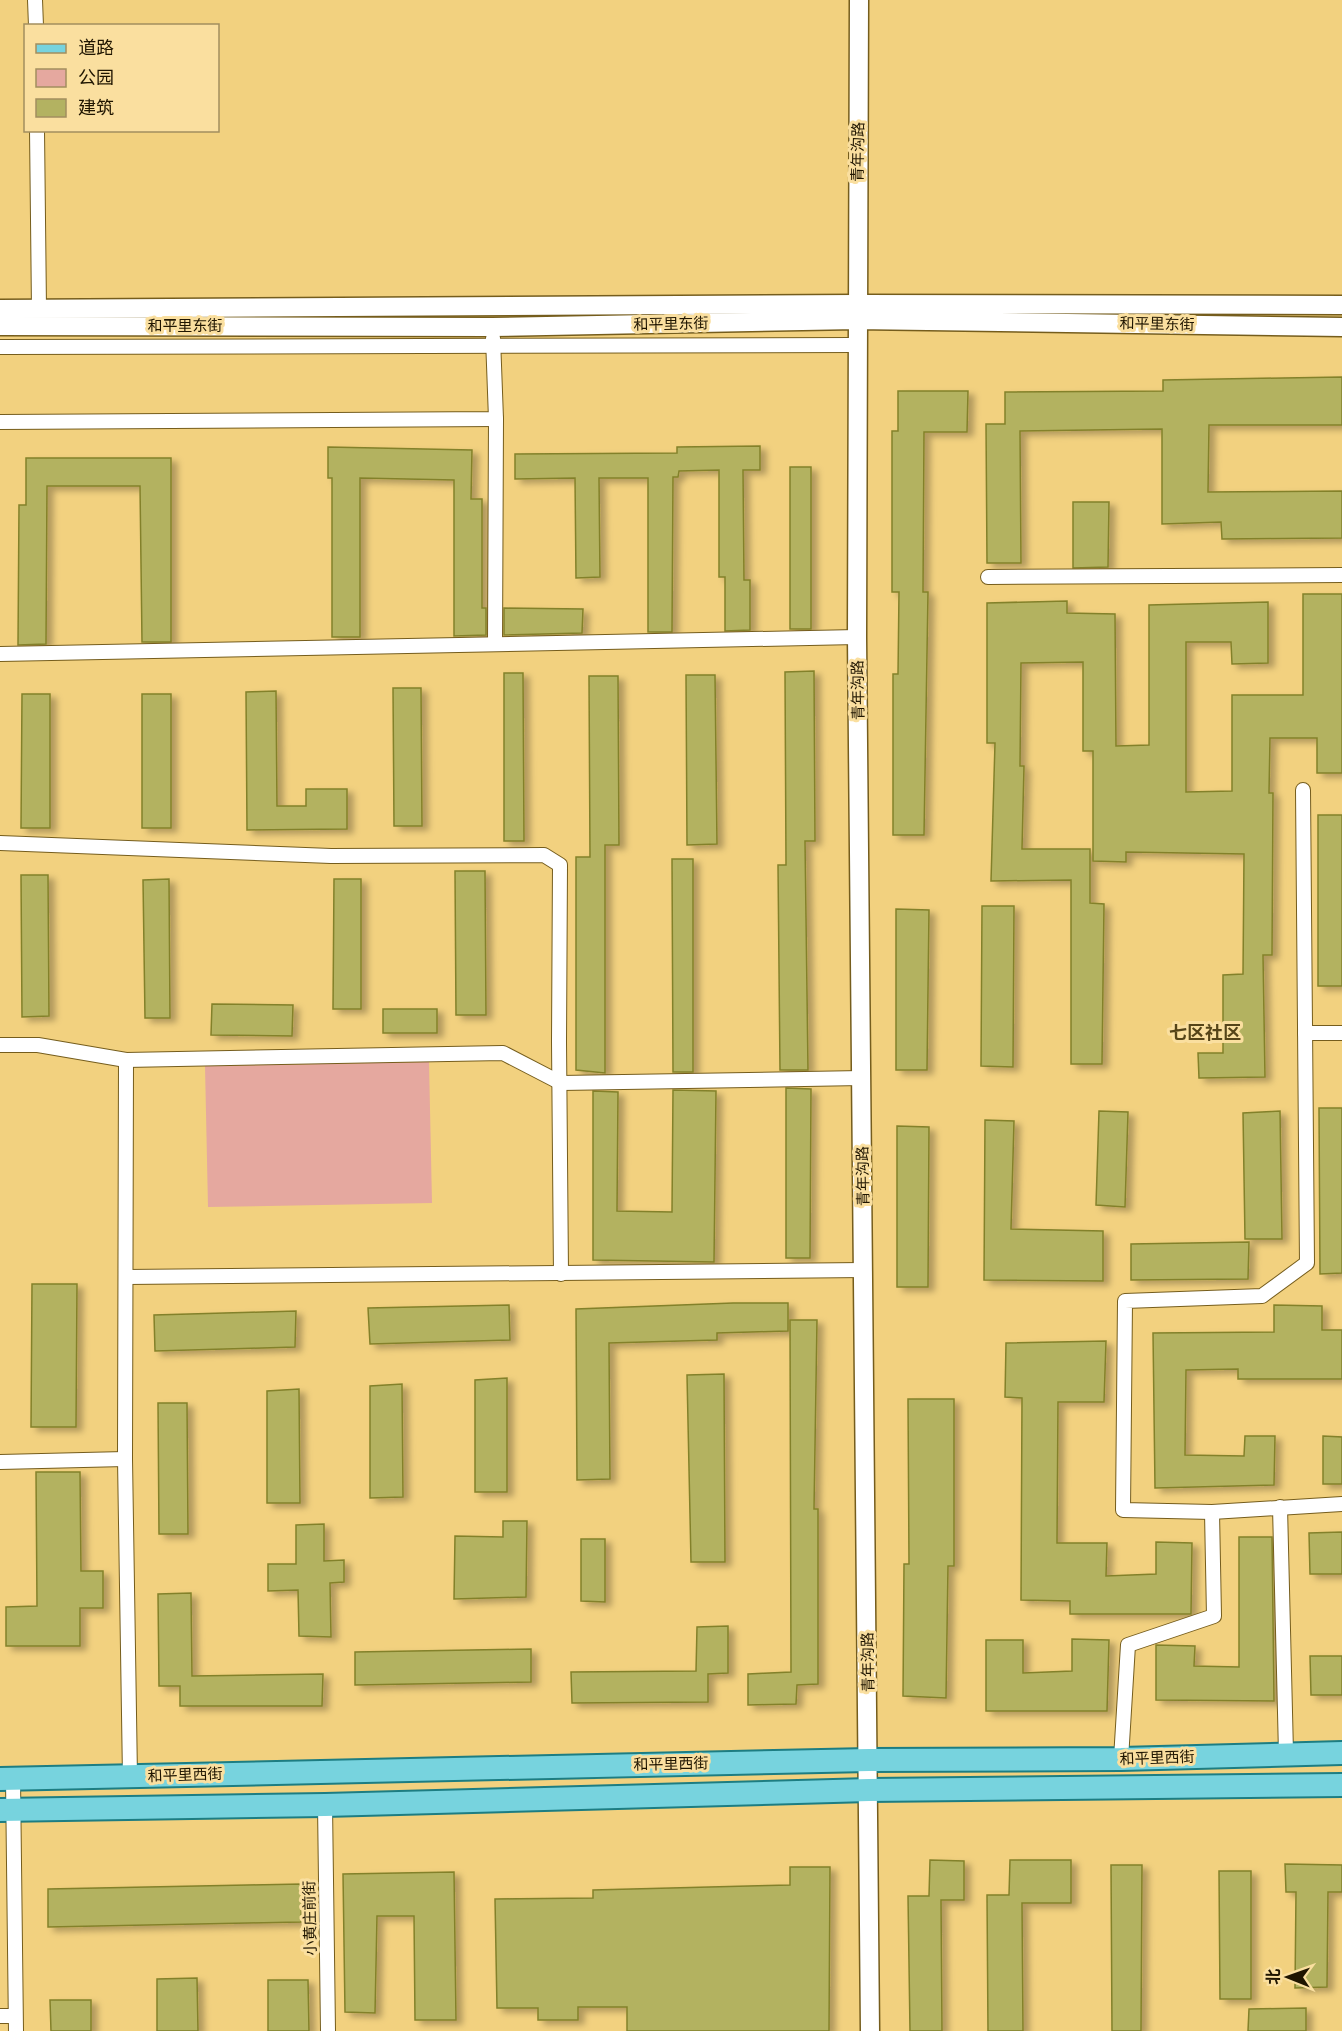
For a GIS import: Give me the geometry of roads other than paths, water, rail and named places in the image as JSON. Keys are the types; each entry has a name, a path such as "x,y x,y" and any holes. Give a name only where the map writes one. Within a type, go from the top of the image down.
{"main road":[{"name":"和平里西街","path":"7,1779 869,1760 1120,1759 1342,1753"},
{"name":"和平里西街","path":"7,1810 325,1805 869,1790 1342,1785"}],"street":[{"path":"35,0 36,24"},
{"name":"青年沟路","path":"859,0 856,312 857,637 870,2031"},
{"path":"37,132 39,309"},
{"name":"和平里东街","path":"0,309 856,312 1342,305"},
{"name":"和平里东街","path":"0,326 492,327 856,312 1342,327"},
{"path":"492,327 496,419 495,644"},
{"path":"0,347 856,345"},
{"path":"0,422 496,419"},
{"path":"988,577 1342,575"},
{"path":"0,654 857,637"},
{"path":"1303,790 1307,1263 1262,1296 1125,1301 1123,1510 1212,1512 1342,1504"},
{"path":"0,843 330,856 544,855 560,865 561,1274"},
{"path":"1305,1033 1342,1033"},
{"path":"0,1045 38,1045 126,1060 503,1053 561,1083 862,1078"},
{"path":"126,1060 125,1459 130,1777"},
{"path":"126,1276 864,1270"},
{"path":"0,1462 125,1459"},
{"path":"1280,1507 1286,1754"},
{"path":"1120,1759 1128,1645 1214,1616 1212,1512"},
{"path":"7,1779 16,2031"},
{"name":"小黄庄前街","path":"325,1805 328,2031"},
{"path":"0,2016 15,2016"}],"district":[{"name":"七区社区","path":"1205,1033"}]}
